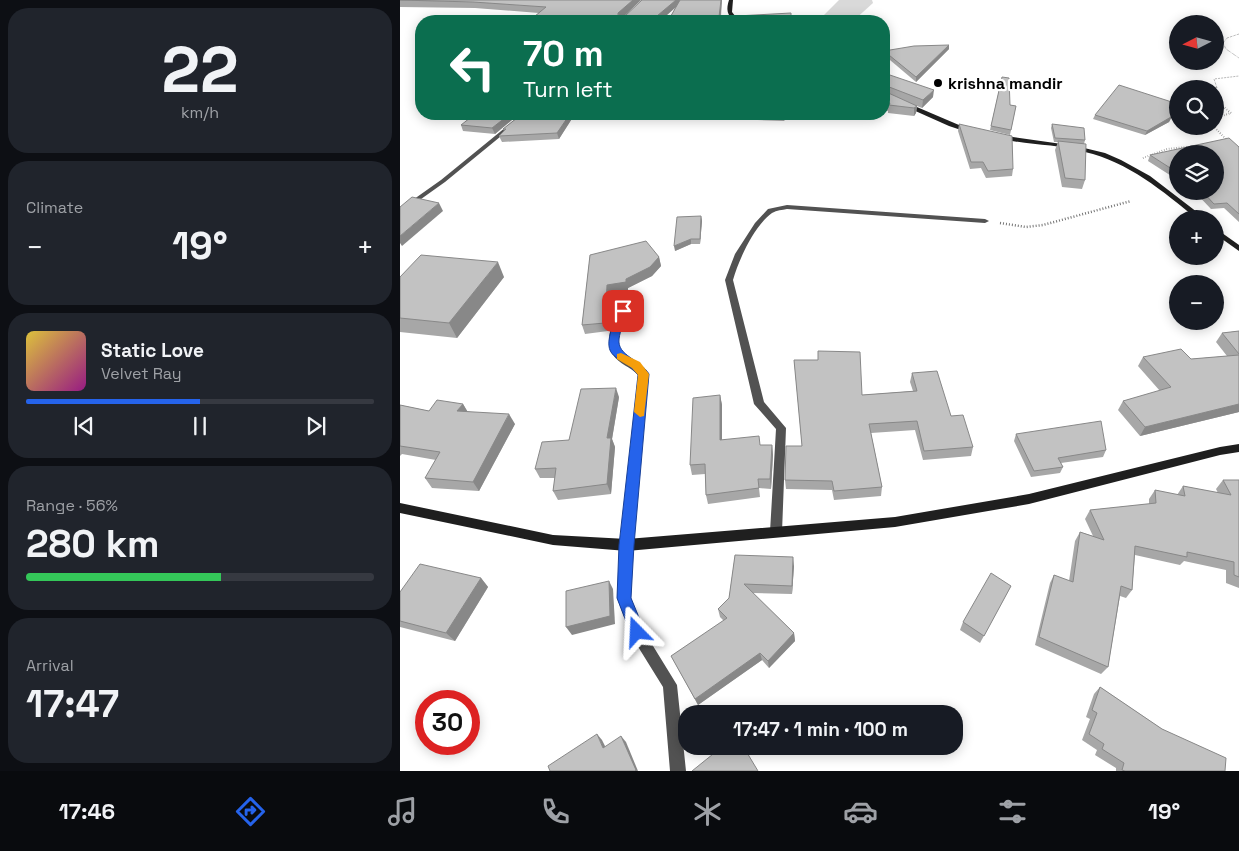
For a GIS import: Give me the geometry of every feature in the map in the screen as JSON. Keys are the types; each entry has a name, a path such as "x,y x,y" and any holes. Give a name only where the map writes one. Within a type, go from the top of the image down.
{"street":[{"path":"730,15 728,10 731,0"},
{"path":"890,98 950,126 982,134"},
{"path":"400,212 443,181 518,120"},
{"path":"989,136 1033,144 1085,149 1129,166 1190,210"},
{"path":"776,532 781,428 759,404 729,280 731,270 755,229 770,211 788,207 985,221"},
{"path":"1224,237 1239,249"},
{"path":"639,296 623,311 614,339 615,350 619,356 636,365 643,374 626,545 624,598 637,632 670,685 678,771"},
{"path":"400,508 553,540 626,545 895,522 1029,499 1220,451 1239,448"}],"path":[{"path":"1239,34 1227,38 1223,43 1226,49 1239,58"},
{"path":"1214,80 1239,76"},
{"path":"1224,107 1232,113 1224,115"},
{"path":"1219,142 1228,141 1222,135"},
{"path":"1129,166 1147,155 1169,149"},
{"path":"985,221 1026,227 1043,225 1131,201"}],"shaded area":[{"path":"839,0 872,0 873,3 860,15 824,15"}],"building":[{"path":"400,0 633,0 618,15 536,15 546,7"},
{"path":"642,0 676,0 658,15 626,15"},
{"path":"680,0 721,0 719,15 671,15"},
{"path":"791,13 791,15 755,15"},
{"path":"949,45 916,77 890,56 890,50 914,46"},
{"path":"890,75 934,90 923,100 890,87"},
{"path":"1002,77 1009,78 1010,105 1016,106 1011,130 991,126"},
{"path":"1119,85 1169,101 1169,118 1147,131 1095,115"},
{"path":"890,94 917,106 914,108 890,105"},
{"path":"467,120 502,120 492,128 461,125"},
{"path":"514,120 566,120 557,133 499,136 506,129 503,129"},
{"path":"959,124 1012,136 1013,169 988,171 983,162 971,162"},
{"path":"1052,124 1084,128 1085,140 1055,138"},
{"path":"1229,138 1239,147 1239,214 1227,203 1214,204 1210,200 1224,200 1224,145 1196,145"},
{"path":"1058,141 1086,144 1085,180 1065,178"},
{"path":"1169,151 1169,167 1150,155"},
{"path":"412,197 439,203 400,236 400,207"},
{"path":"701,216 700,239 691,239 674,246 677,217"},
{"path":"646,241 659,257 650,267 626,279 626,282 607,285 605,323 582,325 590,255"},
{"path":"421,255 498,262 449,323 400,318 400,277"},
{"path":"1239,331 1239,354 1222,333"},
{"path":"1181,349 1191,359 1239,355 1239,404 1145,427 1123,401 1171,387 1143,357"},
{"path":"818,351 860,352 862,395 917,391 912,373 937,371 951,416 963,415 973,447 924,451 917,421 869,424 882,487 834,491 832,481 785,480 786,446 802,446 794,360 818,360"},
{"path":"616,388 607,438 611,438 607,484 553,491 556,468 535,469 542,442 569,440 581,389"},
{"path":"720,395 720,440 759,436 760,445 772,445 770,479 758,479 759,488 706,495 705,464 690,465 693,398"},
{"path":"437,400 463,404 457,411 509,414 473,482 425,478 440,452 400,446 400,405 429,411"},
{"path":"1101,421 1106,450 1058,458 1063,467 1034,471 1016,434"},
{"path":"1223,480 1239,480 1239,577 1234,575 1234,562 1187,552 1187,557 1135,546 1132,590 1121,586 1108,667 1039,637 1054,575 1073,582 1080,532 1104,540 1090,510 1156,503 1155,490 1185,496 1183,486 1231,495"},
{"path":"735,555 793,557 792,586 744,584 794,633 768,661 760,653 695,699 671,656 727,618 718,609 729,598"},
{"path":"420,564 481,578 446,633 400,621 400,592"},
{"path":"991,573 1011,586 984,636 963,622"},
{"path":"609,581 610,616 566,627 566,591"},
{"path":"1100,687 1162,729 1226,758 1225,771 1122,770 1124,763 1102,749 1104,744 1089,734 1097,713 1092,710"},
{"path":"597,734 603,748 621,736 636,770 550,771 548,766"},
{"path":"712,755 748,755 758,771 692,771"}],"slow traffic":[{"path":"621,356 636,365 643,374 640,412"}],"place":[{"name":"krishna mandir","path":"938,83"}],"route":[{"path":"623,311 618,320 614,339 615,350 619,356 636,365 643,374 626,545 624,598 637,632"}]}
